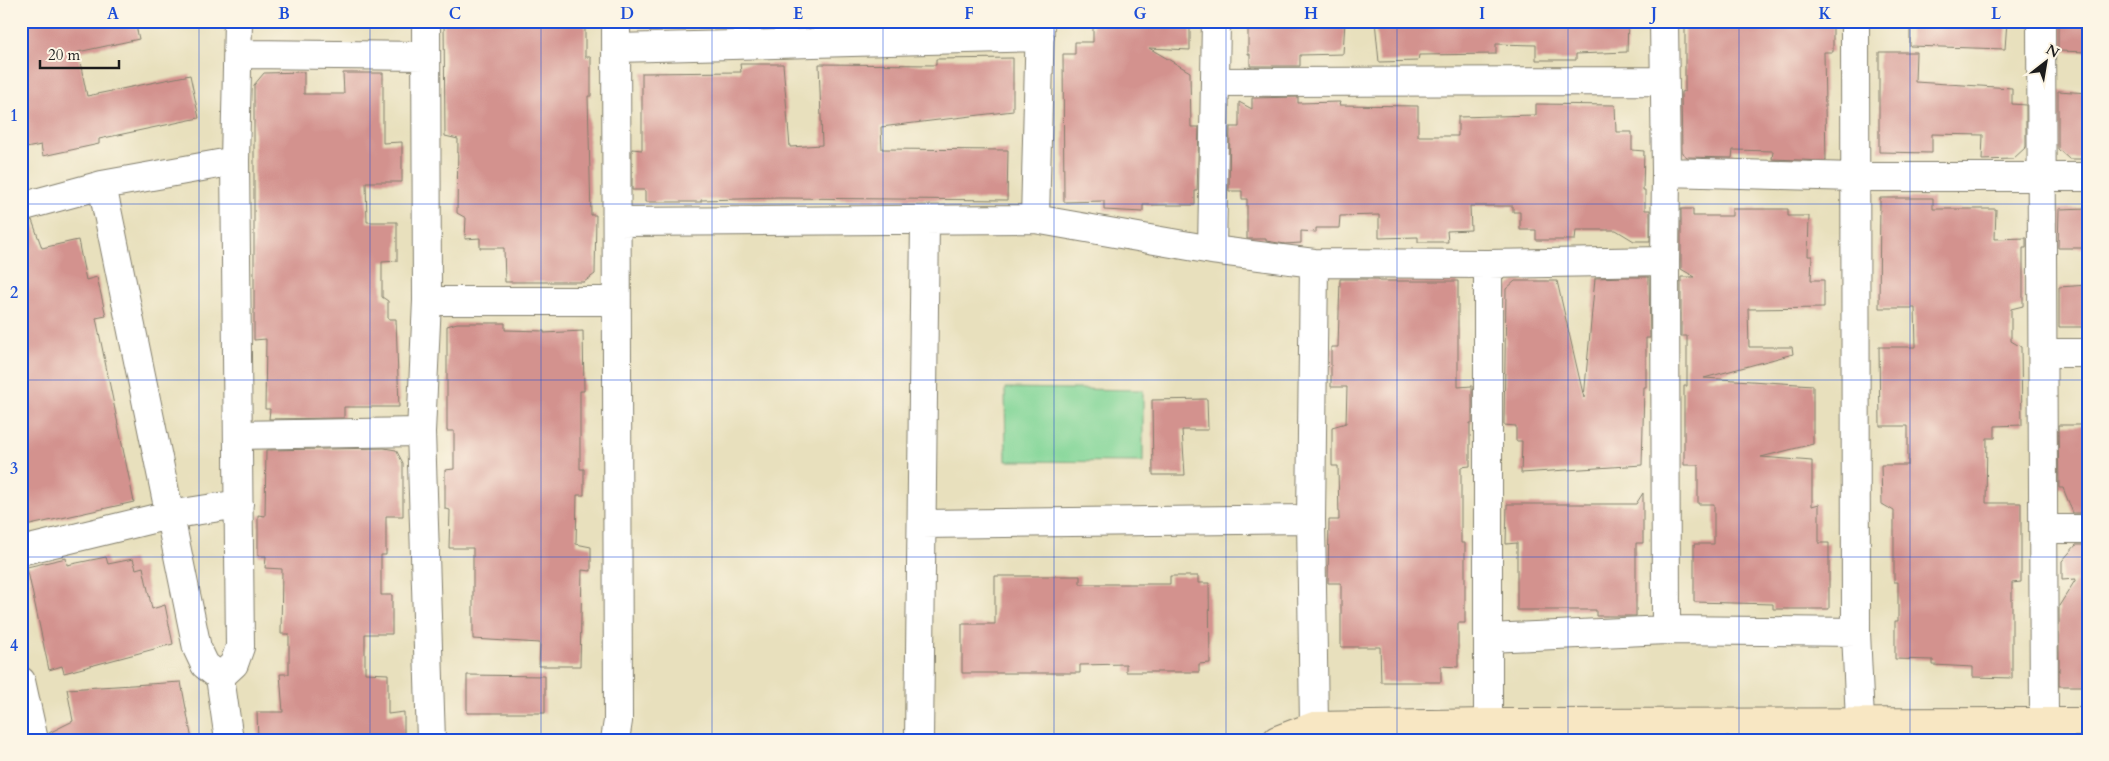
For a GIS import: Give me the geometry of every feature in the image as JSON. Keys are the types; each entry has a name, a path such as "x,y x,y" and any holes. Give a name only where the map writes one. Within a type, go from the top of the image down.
{"street":[{"path":"220,677 234,664 240,648 235,162 238,21"},
{"path":"426,21 427,302 421,432 431,740"},
{"path":"615,740 618,721 616,21"},
{"path":"1212,250 1216,21"},
{"path":"1664,21 1666,172 1666,630"},
{"path":"1855,21 1856,632 1860,721"},
{"path":"2041,21 2044,353 2044,722"},
{"path":"616,48 1040,29 1035,220"},
{"path":"238,54 425,56"},
{"path":"1216,82 1664,82"},
{"path":"21,207 102,185 235,162"},
{"path":"1666,172 1855,177 2088,176"},
{"path":"102,185 197,648 205,665 220,677 229,740"},
{"path":"616,222 1035,220 1212,250 1314,263 1488,264 1665,261"},
{"path":"918,740 925,221"},
{"path":"1314,263 1311,520 1314,726"},
{"path":"1488,264 1488,723"},
{"path":"427,302 616,301"},
{"path":"2044,353 2088,353"},
{"path":"239,434 421,432"},
{"path":"21,551 169,515 239,504"},
{"path":"922,524 1311,520"},
{"path":"2044,529 2088,529"},
{"path":"1489,638 1666,630 1856,632"},
{"path":"21,681 34,740"},
{"path":"1277,740 1314,726 1860,721 2088,722"}],"green space":[{"path":"1005,388 1143,390 1143,462 1006,461"}],"building":[{"path":"32,21 135,21 139,39 78,52 87,96 190,75 199,118 99,139 99,144 43,156 41,145 21,149 21,24"},
{"path":"444,21 585,21 585,57 591,57 591,96 588,96 591,215 596,215 595,274 584,282 505,282 504,248 480,248 480,238 465,239 466,218 457,213 458,139 445,136"},
{"path":"1093,21 1190,21 1190,50 1149,48 1190,72 1191,127 1199,127 1195,205 1143,205 1143,212 1104,210 1104,201 1064,202 1063,54 1075,54 1075,42 1093,42"},
{"path":"1248,21 1345,21 1343,54 1300,55 1300,66 1250,66"},
{"path":"1375,21 1628,21 1627,52 1576,54 1576,60 1536,60 1536,45 1496,44 1496,54 1419,55 1418,61 1379,62"},
{"path":"1685,21 1833,21 1833,52 1824,52 1826,161 1772,159 1773,151 1733,150 1732,158 1687,157 1682,153 1681,92 1685,91"},
{"path":"1910,21 2007,21 2005,49 1910,46"},
{"path":"2058,21 2088,21 2088,52 2058,51"},
{"path":"1879,52 1916,52 1915,82 2012,88 2012,104 2026,105 2026,147 2013,159 1982,160 1983,135 1932,134 1932,153 1879,152"},
{"path":"1013,58 1013,111 881,127 882,149 1008,150 1007,200 780,198 701,200 701,202 645,202 645,190 632,190 632,149 642,150 642,73 741,72 740,64 783,64 790,147 822,145 819,64 936,65 936,59"},
{"path":"304,72 304,94 344,94 343,73 383,73 383,143 402,142 402,182 366,182 367,222 397,222 397,261 382,262 382,297 388,301 388,319 396,319 399,407 344,407 344,418 269,419 270,409 265,409 266,339 254,340 254,85 264,73"},
{"path":"2058,91 2088,93 2088,159 2069,159 2058,149"},
{"path":"1298,97 1298,103 1340,102 1339,105 1418,106 1418,136 1458,136 1458,117 1536,115 1536,104 1615,105 1616,132 1632,132 1632,150 1644,151 1643,190 1645,190 1645,210 1650,210 1650,241 1634,241 1616,230 1576,230 1575,240 1536,240 1536,230 1520,230 1520,212 1513,212 1513,206 1470,206 1471,230 1447,231 1448,242 1418,242 1418,237 1379,238 1379,215 1340,216 1339,228 1316,228 1316,232 1301,231 1301,243 1285,244 1266,241 1266,239 1247,239 1247,199 1242,199 1242,191 1229,191 1230,127 1239,127 1239,102 1252,109 1252,98"},
{"path":"1880,198 1933,198 1933,209 1996,209 1995,239 2026,238 2026,248 2023,248 2023,306 2011,309 2011,341 2021,347 2022,425 1995,426 1995,438 1987,438 1986,503 2021,503 2021,582 2012,583 2012,678 1973,677 1973,667 1933,665 1933,660 1895,659 1895,621 1898,621 1898,582 1894,582 1894,511 1882,504 1881,465 1908,465 1908,426 1880,426 1879,347 1916,347 1915,308 1879,308"},
{"path":"2088,208 2088,248 2058,248 2059,209"},
{"path":"1681,209 1693,209 1693,216 1732,216 1732,209 1788,209 1788,216 1809,216 1808,256 1812,256 1811,280 1824,280 1824,308 1748,309 1749,347 1792,347 1793,354 1704,378 1813,385 1813,444 1761,457 1812,461 1812,506 1819,504 1819,543 1829,543 1829,609 1773,609 1773,604 1694,602 1694,544 1714,544 1714,504 1698,504 1698,465 1684,465 1684,386 1687,386 1687,336 1681,336 1681,277 1695,277 1681,269"},
{"path":"32,220 42,248 78,240 86,280 97,277 106,316 96,318 134,502 21,527 21,222"},
{"path":"1649,277 1650,338 1646,338 1646,387 1644,387 1642,465 1521,473 1522,441 1516,441 1516,426 1504,425 1506,289 1515,281 1557,281 1584,398 1595,278"},
{"path":"1340,279 1458,281 1458,387 1472,386 1470,466 1461,467 1461,543 1465,543 1465,623 1458,623 1458,667 1441,666 1441,682 1381,682 1380,647 1341,647 1341,583 1328,583 1329,520 1339,520 1338,466 1332,466 1332,427 1346,423 1347,387 1331,387 1331,347 1338,347"},
{"path":"2088,285 2088,327 2059,327 2059,287"},
{"path":"457,323 505,323 505,330 544,331 544,333 583,331 584,391 580,391 580,469 584,469 584,495 577,495 576,544 591,547 591,571 582,570 580,666 539,666 540,643 473,639 473,548 449,548 450,510 445,509 445,470 454,469 454,431 447,431 447,326"},
{"path":"1207,399 1208,430 1182,430 1185,475 1153,475 1152,400"},
{"path":"2058,425 2088,425 2088,513 2073,513 2063,488 2059,488"},
{"path":"384,448 396,450 403,463 403,516 386,516 386,555 381,555 381,595 392,595 392,634 365,634 365,673 388,674 388,714 404,712 404,740 258,740 257,712 283,712 280,674 289,674 289,634 281,634 282,569 265,568 266,556 258,556 258,515 265,516 266,450"},
{"path":"1643,493 1643,543 1636,543 1636,616 1596,616 1596,610 1517,610 1517,543 1506,544 1507,504 1636,504"},
{"path":"2076,545 2088,545 2088,686 2059,686 2059,606 2076,579 2062,580 2062,561"},
{"path":"106,557 108,564 133,559 136,569 143,567 152,609 165,605 173,644 64,673 62,666 49,670 27,567 66,558 67,565"},
{"path":"995,576 1080,576 1080,584 1170,584 1170,576 1198,576 1198,583 1209,583 1210,663 1199,664 1199,672 1126,672 1126,664 1080,665 1080,673 962,673 962,624 995,624"},
{"path":"467,675 545,676 545,713 467,713"},
{"path":"181,682 192,740 49,740 49,733 73,721 67,689"}]}
